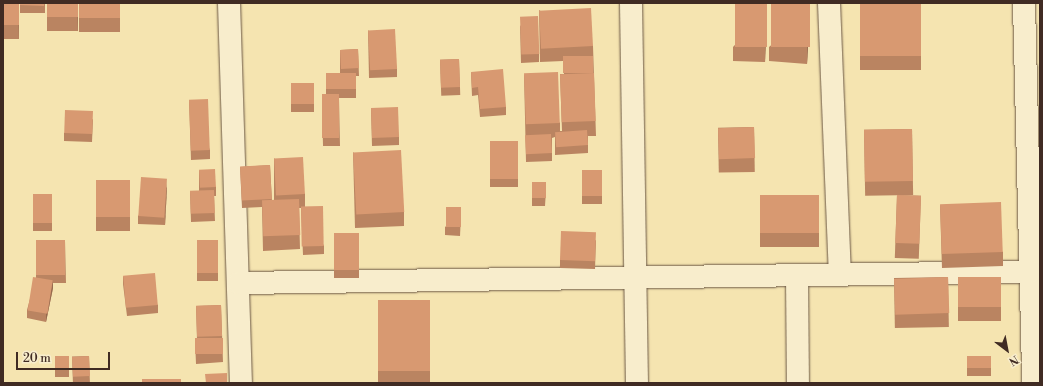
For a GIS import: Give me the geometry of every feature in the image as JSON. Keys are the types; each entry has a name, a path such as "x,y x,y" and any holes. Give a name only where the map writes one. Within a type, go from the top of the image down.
{"street":[{"path":"229,3 241,383"},
{"path":"631,3 637,383"},
{"path":"829,3 840,274"},
{"path":"1024,3 1033,383"},
{"path":"239,283 1030,272"},
{"path":"797,275 798,383"}],"building":[{"path":"3,3 19,3 19,25 3,25"},
{"path":"20,3 44,3 44,6 20,5"},
{"path":"47,3 78,3 78,17 47,17"},
{"path":"79,3 120,3 120,18 79,18"},
{"path":"735,3 767,3 767,47 735,47"},
{"path":"771,3 810,3 810,47 771,47"},
{"path":"860,3 921,3 921,56 860,56"},
{"path":"591,8 593,46 541,49 539,11"},
{"path":"538,16 539,54 521,55 520,17"},
{"path":"395,29 397,69 370,70 368,30"},
{"path":"358,49 359,68 341,69 340,50"},
{"path":"563,56 593,56 593,73 563,73"},
{"path":"459,59 460,87 441,88 440,60"},
{"path":"503,69 506,107 480,109 478,87 472,88 471,72"},
{"path":"558,72 560,123 526,124 524,73"},
{"path":"326,73 356,73 356,89 326,89"},
{"path":"594,73 596,121 562,122 560,74"},
{"path":"291,83 314,83 314,104 291,104"},
{"path":"322,94 339,94 339,138 322,138"},
{"path":"208,99 210,150 191,151 189,100"},
{"path":"398,107 399,137 372,138 371,108"},
{"path":"65,110 93,111 92,134 64,133"},
{"path":"754,127 755,158 719,159 718,128"},
{"path":"912,129 913,181 865,182 864,130"},
{"path":"587,130 588,145 556,147 555,132"},
{"path":"551,134 552,153 526,154 525,135"},
{"path":"490,141 518,141 518,179 490,179"},
{"path":"401,150 404,212 356,214 353,153"},
{"path":"303,157 305,194 276,195 274,159"},
{"path":"270,165 272,199 242,201 240,167"},
{"path":"215,169 216,187 200,188 199,170"},
{"path":"582,170 602,170 602,196 582,196"},
{"path":"141,177 167,179 164,218 138,216"},
{"path":"96,180 130,180 130,217 96,217"},
{"path":"532,182 546,182 546,198 532,198"},
{"path":"214,190 215,213 191,214 190,191"},
{"path":"33,194 52,194 52,223 33,223"},
{"path":"760,195 819,195 819,233 760,233"},
{"path":"897,195 921,196 919,244 895,243"},
{"path":"299,199 300,235 263,236 262,200"},
{"path":"1001,202 1003,252 942,254 940,204"},
{"path":"301,206 323,206 324,246 302,246"},
{"path":"446,207 461,207 461,227 446,227"},
{"path":"561,231 596,232 595,261 560,260"},
{"path":"334,233 359,233 359,270 334,270"},
{"path":"36,240 65,240 65,275 36,275"},
{"path":"197,240 218,240 218,273 197,273"},
{"path":"155,273 158,305 126,308 123,276"},
{"path":"33,277 53,280 47,314 28,311"},
{"path":"948,277 949,313 895,315 894,279"},
{"path":"958,277 1001,277 1001,307 958,307"},
{"path":"378,300 430,300 430,371 378,371"},
{"path":"221,305 222,336 197,337 196,306"},
{"path":"195,338 223,338 223,354 195,354"},
{"path":"55,356 69,356 69,369 55,369"},
{"path":"89,356 90,376 73,377 72,357"},
{"path":"967,356 991,356 991,368 967,368"},
{"path":"227,373 227,383 206,383 205,374"},
{"path":"142,379 181,379 181,383 142,383"}]}
